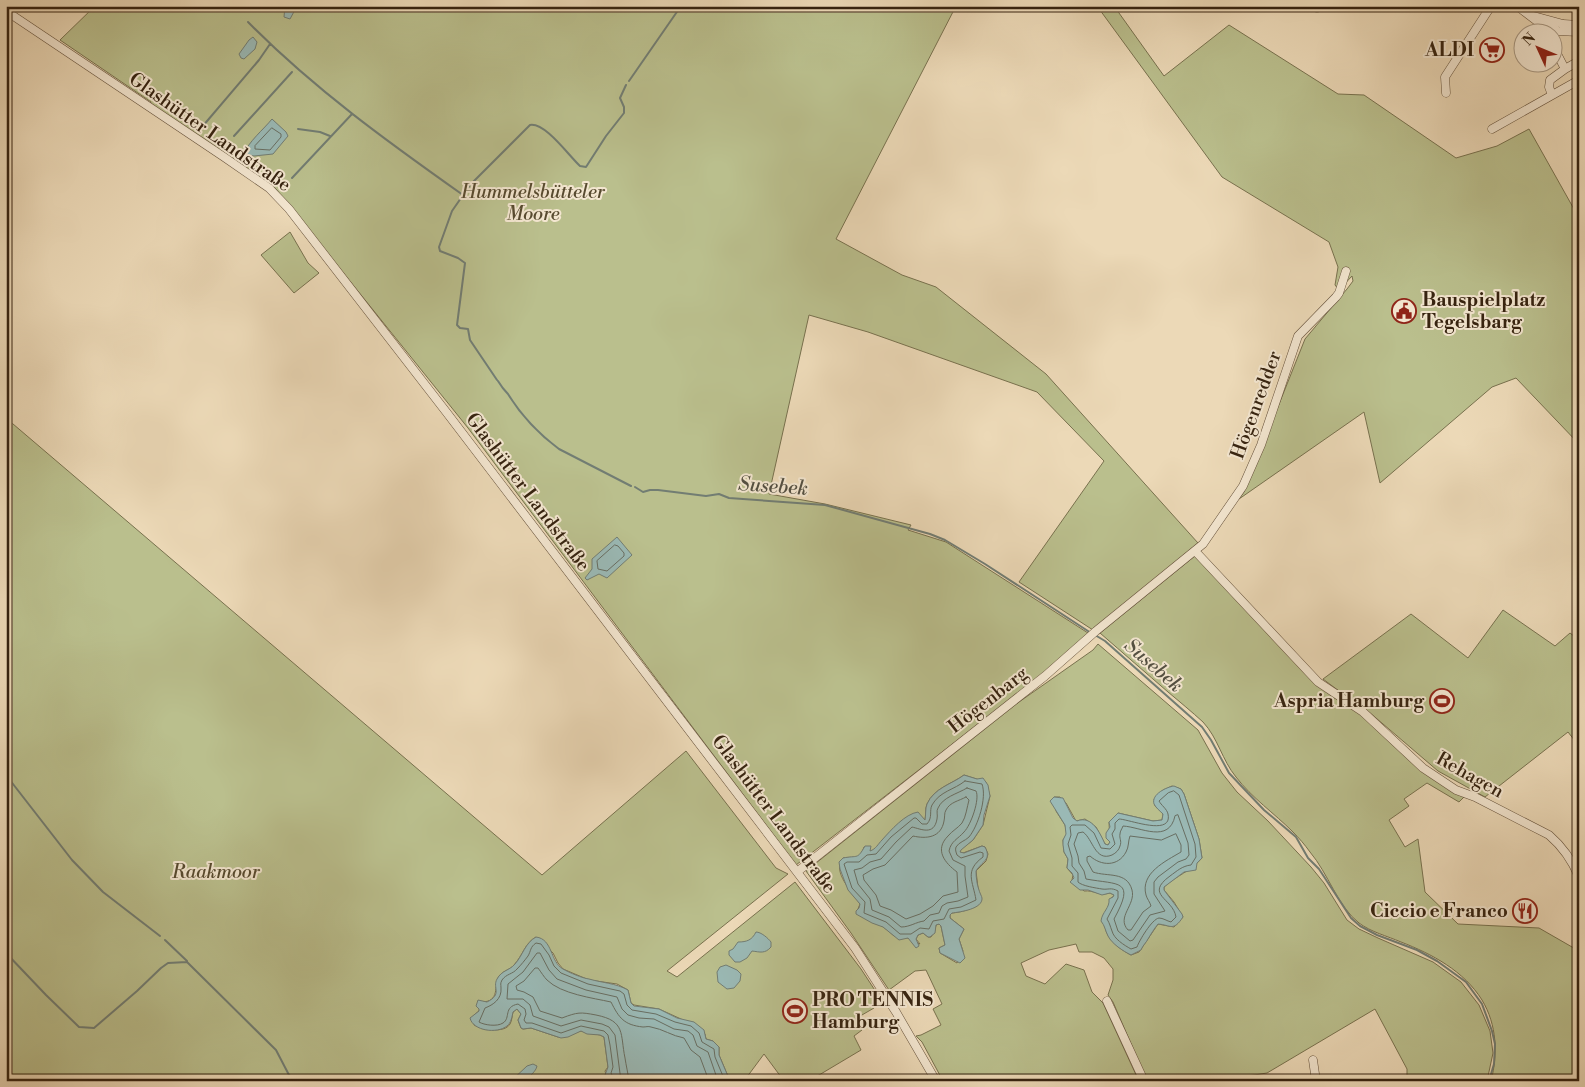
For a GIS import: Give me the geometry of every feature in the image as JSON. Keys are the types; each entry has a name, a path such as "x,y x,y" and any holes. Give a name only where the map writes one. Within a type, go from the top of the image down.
{"street":[{"path":"1446,93 1445,77 1492,6"},
{"path":"1517,6 1536,22 1547,27 1558,31 1579,32"},
{"name":"Glashütter Landstraße","path":"6,11 224,157 269,188 280,199 447,413 855,948 936,1081"},
{"path":"1530,15 1562,24 1579,24"},
{"path":"1552,96 1549,88 1550,80 1579,61"},
{"path":"1562,63 1565,69"},
{"path":"1492,129 1579,80"},
{"path":"1540,102 1544,111"},
{"path":"1502,123 1504,133"},
{"name":"Högenredder","path":"1196,552 1241,490 1260,445 1296,341 1302,332 1336,297 1346,271"},
{"name":"Högenbarg","path":"797,872 1045,676 1096,632 1196,552"},
{"name":"Rehagen","path":"1196,552 1318,682 1364,712 1435,777 1456,790 1549,835 1558,842 1569,856 1579,877"},
{"path":"1107,1002 1144,1081"},
{"path":"1312,1060 1316,1081"}],"green space":[{"name":"Hummelsbütteler Moore","path":"95,6 956,6 836,239 902,275 936,287 1046,374 1198,543 1093,630 1019,582 1104,461 1037,392 868,332 809,315 769,494 825,504 911,525 908,530 946,542 1088,633 1043,674 796,865 468,428 275,188 150,104 151,102 60,40"},
{"path":"1097,6 1114,6 1164,76 1229,25 1338,94 1364,95 1456,158 1497,146 1529,129 1579,218 1579,444 1516,378 1492,387 1380,483 1364,412 1239,499 1244,492 1305,339 1353,281 1352,276 1339,290 1335,285 1338,267 1329,242 1222,177"},
{"path":"290,232 308,263 319,273 294,293 261,255"},
{"name":"Raakmoor","path":"6,418 542,875 686,751 776,868 788,874 667,971 677,977 795,882 861,969 880,998 872,1003 874,1008 855,1019 862,1030 854,1036 861,1050 809,1081 784,1081 764,1054 744,1081 730,1081 719,1055 719,1047 713,1041 706,1039 705,1034 681,1019 659,1009 634,1005 631,1003 628,990 617,984 589,980 563,969 553,953 536,937 529,942 514,965 499,976 494,996 487,1001 481,1002 479,1011 474,1015 474,1025 487,1029 503,1029 510,1024 513,1012 517,1009 521,1014 518,1020 523,1029 531,1028 558,1037 581,1031 600,1035 604,1037 608,1067 605,1071 607,1078 613,1081 528,1081 528,1078 517,1076 511,1081 6,1081"},
{"path":"1196,555 1315,683 1333,697 1361,713 1395,745 1465,796 1459,802 1427,783 1404,799 1409,806 1389,820 1405,847 1418,839 1425,892 1458,924 1539,928 1579,951 1579,1081 1491,1081 1495,1060 1495,1040 1491,1019 1475,990 1457,972 1436,958 1379,934 1359,923 1345,908 1304,844 1249,792 1236,777 1213,735 1203,722 1100,633"},
{"name":"Aspria Hamburg","path":"1503,610 1555,646 1570,633 1579,640 1579,862 1574,845 1575,741 1568,732 1485,797 1438,771 1362,706 1323,679 1411,614 1468,658"},
{"path":"1098,644 1198,730 1222,773 1237,792 1268,821 1311,867 1324,883 1347,920 1359,929 1433,962 1461,982 1479,1005 1490,1031 1493,1053 1487,1081 1407,1081 1407,1069 1375,1009 1267,1073 1216,1081 1147,1081 1113,1002 1108,995 1113,980 1113,969 1104,958 1092,952 1079,952 1076,944 1049,950 1021,963 1026,976 1045,984 1066,964 1084,970 1092,992 1103,1003 1137,1077 1130,1081 943,1081 922,1042 916,1036 941,1025 933,1009 942,1004 926,970 915,971 889,990 806,871 1019,702 1093,650","holes":["964,775 986,782 990,796 983,825 973,840 960,852 963,853 982,846 985,847 988,854 986,861 976,871 981,902 964,911 950,915 950,918 964,929 959,939 963,951 957,963 940,953 939,948 945,945 939,924 936,925 931,937 923,933 918,935 916,939 920,944 908,938 894,936 858,909 860,904 844,882 840,863 843,858 858,856 864,847 868,847 870,851 874,850 894,829 922,819 925,820 926,806 934,794","1172,786 1181,789 1184,794 1199,839 1202,858 1193,867 1164,887 1164,890 1183,917 1174,927 1158,924 1139,952 1131,955 1113,942 1105,927 1111,898 1114,895 1084,891 1072,880 1073,875 1067,868 1068,859 1064,852 1063,840 1067,834 1065,825 1056,811 1054,797 1060,797 1066,803 1076,821 1085,819 1096,827 1105,844 1108,845 1110,842 1109,822 1118,813 1153,821 1162,820 1163,814 1155,806 1154,799 1163,790"]}],"water":[{"path":"285,6 297,6 290,19 284,17"},
{"path":"253,37 257,42 255,49 244,59 241,58 239,54"},
{"path":"272,119 288,136 273,154 254,156 244,154 253,140"},
{"path":"617,537 632,555 607,578 599,574 587,580 585,578 592,569 592,559"},
{"path":"964,775 977,779 983,778 988,785 990,796 983,825 973,840 960,852 964,853 982,846 987,851 987,858 976,871 976,878 982,898 981,902 975,907 950,915 950,918 964,929 959,939 965,958 960,963 940,953 939,948 945,945 939,924 936,925 935,933 930,937 923,933 918,935 916,939 919,946 916,948 908,938 899,940 883,927 856,914 860,904 848,890 839,862 843,858 858,855 865,846 871,846 870,851 874,849 898,823 913,813 918,812 925,820 926,806 934,794"},
{"path":"1174,786 1181,789 1184,794 1199,839 1202,858 1197,863 1196,870 1184,872 1164,887 1164,890 1182,914 1183,917 1180,922 1174,926 1158,924 1141,950 1131,955 1112,942 1101,921 1109,899 1114,895 1110,893 1102,895 1088,890 1080,890 1070,882 1074,878 1067,868 1068,859 1064,852 1065,825 1050,801 1054,797 1063,798 1073,818 1077,821 1087,821 1095,826 1105,844 1108,845 1110,842 1106,838 1106,833 1110,827 1109,822 1118,813 1153,821 1162,820 1163,814 1154,804 1155,797 1160,792"},
{"path":"756,932 762,934 771,942 771,947 764,952 752,951 747,958 740,962 735,962 729,955 729,951 738,942 751,939"},
{"path":"536,937 546,942 559,966 566,971 583,978 614,984 628,990 631,1003 634,1006 659,1009 677,1018 694,1022 704,1030 706,1039 713,1041 719,1047 719,1055 730,1081 613,1081 605,1075 608,1067 604,1037 581,1031 561,1038 531,1028 523,1029 518,1020 521,1014 517,1009 513,1012 507,1026 503,1028 486,1030 476,1026 470,1018 479,1011 476,1006 478,1000 487,1002 495,996 496,982 499,976 515,964 529,942"},
{"path":"726,965 741,974 740,981 734,988 727,989 718,982 717,972 720,967"},
{"path":"533,1064 537,1066 528,1081 511,1081 527,1066"}],"waterway":[{"name":"Susebek","path":"629,81 681,6"},
{"path":"248,22 325,92 463,195"},
{"path":"202,127 259,60 270,44"},
{"path":"234,136 292,72"},
{"name":"Susebek","path":"497,380 470,340 468,329 460,328 457,325 465,263 440,251 439,247 452,211 470,185 530,125 536,125 550,134 580,166 586,167 624,113 624,107 620,98 626,85"},
{"path":"292,178 352,114"},
{"path":"298,129 320,132 330,136"},
{"name":"Susebek","path":"498,381 525,417 559,449 631,486"},
{"name":"Susebek","path":"635,487 643,492 658,490 706,496 719,494 729,498 825,505 930,534 945,540 985,564 1091,633"},
{"name":"Susebek","path":"1095,635 1105,641 1202,727 1229,773 1264,810 1296,837 1308,858 1319,869 1351,918 1360,926 1377,935 1417,950 1437,961 1466,982 1482,1004 1492,1031 1495,1044 1494,1064 1489,1081"},
{"path":"6,775 72,860 103,892 160,936"},
{"path":"165,940 187,961"},
{"path":"6,953 79,1027 94,1028 168,963 187,962 276,1050 289,1075 295,1081"}],"place":[{"name":"ALDI","path":"1492,50"},
{"name":"Bauspielplatz Tegelsbarg","path":"1404,311"},
{"name":"Aspria Hamburg","path":"1442,701"},
{"name":"Ciccio e Franco","path":"1525,911"},
{"name":"PRO TENNIS Hamburg","path":"795,1011"}]}
